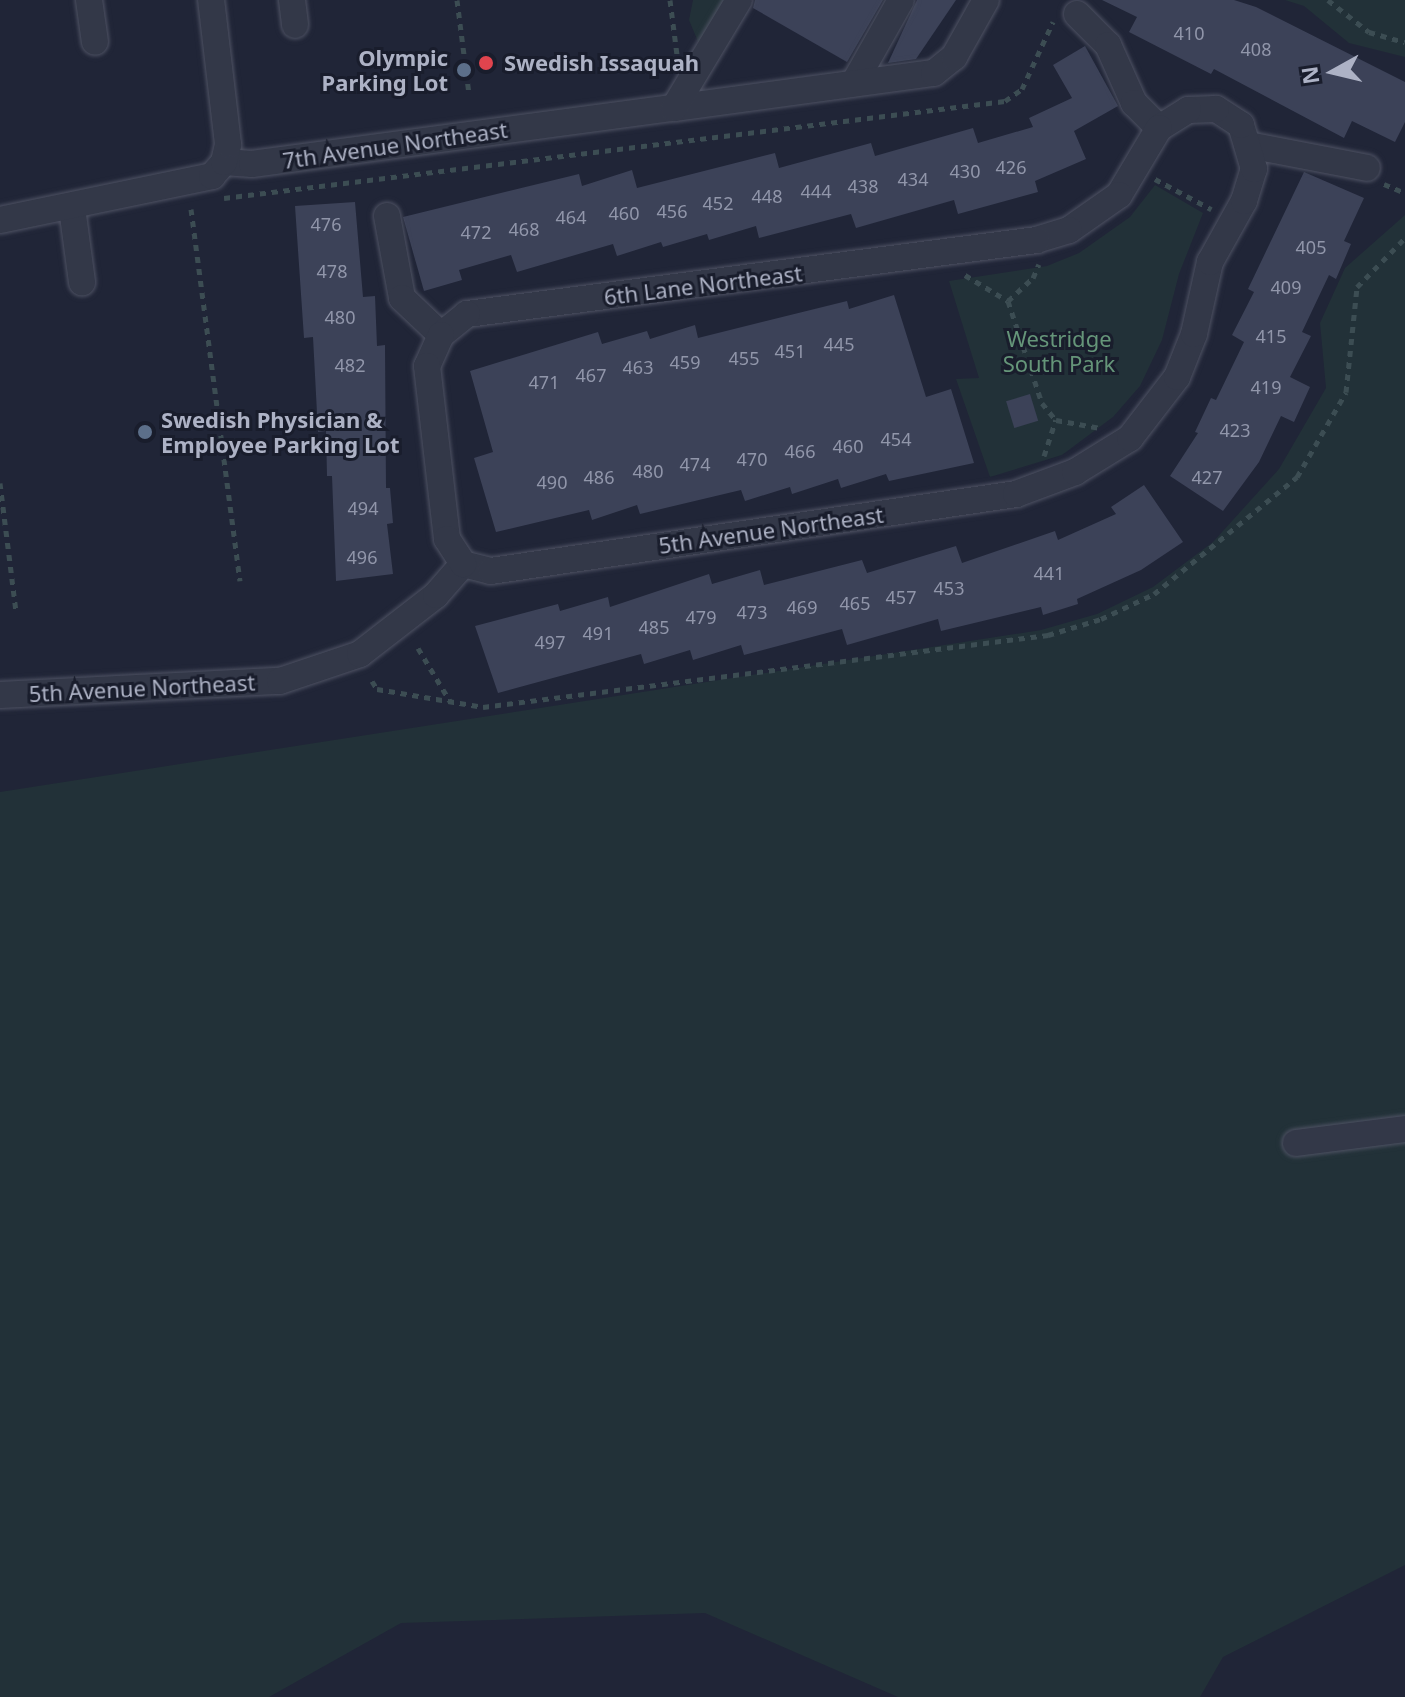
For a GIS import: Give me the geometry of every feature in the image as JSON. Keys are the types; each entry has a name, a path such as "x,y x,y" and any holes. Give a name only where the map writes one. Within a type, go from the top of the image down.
{"street":[{"path":"89,0 95,42"},
{"path":"0,220 72,208 212,176 224,162 227,127 211,0"},
{"path":"674,108 739,0"},
{"path":"854,83 901,0"},
{"name":"7th Avenue Northeast","path":"224,162 252,164 674,108 944,68 986,0"},
{"path":"1077,14 1108,45 1134,103 1159,128 1188,110 1216,109 1241,125 1248,145 1367,168"},
{"name":"6th Lane Northeast","path":"441,335 467,314 1037,240 1069,230 1119,195 1159,128"},
{"name":"5th Avenue Northeast","path":"0,695 244,684 314,672 360,654 436,595 463,564 491,571 1001,496 1075,472 1130,438 1177,377 1194,334 1210,262 1244,201 1254,169 1248,145"},
{"path":"72,208 82,282"},
{"path":"387,216 402,298 441,335 427,366 447,539 463,564"},
{"path":"1296,1143 1405,1129"}],"path":[{"path":"457,0 469,94"},
{"path":"670,0 678,67"},
{"path":"1328,0 1369,32 1405,42"},
{"path":"1154,179 1211,209"},
{"path":"191,209 240,581"},
{"path":"372,681 377,689 483,707 1048,635 1101,619 1154,594 1297,477 1346,392 1357,287 1405,238"},
{"path":"1008,301 1033,278 1039,264"},
{"path":"965,275 1008,301 1042,403 1056,420 1099,426 1102,432"},
{"path":"1040,468 1056,420"},
{"path":"0,483 16,611"},
{"path":"418,648 450,701"}],"green space":[{"path":"693,0 725,0 699,44 689,20"},
{"path":"1285,0 1405,0 1405,57 1349,43 1304,6"},
{"name":"Westridge South Park","path":"1155,185 1203,213 1179,274 1162,340 1140,386 1113,417 1062,455 990,477 956,379 979,378 949,281 1047,266 1079,253 1130,217"},
{"path":"1405,215 1405,1565 1223,1657 1200,1697 898,1697 705,1613 401,1623 269,1697 0,1697 0,792 1041,630 1097,614 1153,587 1213,542 1279,469 1326,388 1320,323 1345,268"}],"building":[{"path":"755,0 883,0 847,62 753,8"},
{"path":"917,0 956,0 916,59 888,63"},
{"path":"1102,0 1234,0 1256,7 1405,82 1405,122 1395,142 1352,121 1344,138 1214,69 1211,74 1129,32 1137,17"},
{"path":"1085,46 1118,106 1074,131 1086,159 1035,181 1038,192 958,214 954,200 856,228 851,214 759,238 756,226 709,240 707,234 663,247 661,242 617,256 613,244 517,272 511,255 459,270 462,280 424,291 403,217 579,174 582,186 632,170 637,188 775,153 779,168 871,143 875,156 973,128 978,143 1033,127 1029,118 1072,98 1053,65"},
{"path":"1304,172 1364,198 1344,241 1351,244 1336,279 1329,275 1302,332 1311,336 1290,377 1310,387 1294,422 1281,416 1259,462 1223,511 1170,476 1198,433 1195,432 1211,398 1216,400 1244,342 1232,335 1254,292 1248,289"},
{"path":"355,202 363,297 375,296 377,346 385,345 386,488 390,488 393,523 387,524 393,574 336,581 332,476 327,476 326,431 318,432 313,337 304,338 295,206"},
{"path":"894,295 926,397 951,389 974,463 889,481 886,474 841,488 838,479 792,494 790,487 745,501 741,490 640,514 637,505 592,520 589,510 496,532 474,458 493,452 470,371 598,332 602,344 647,331 650,339 695,325 698,338 847,301 849,309"},
{"path":"1030,394 1038,421 1014,428 1006,401"},
{"path":"1144,485 1183,542 1141,570 1077,599 1078,604 1043,615 1041,607 941,631 938,619 847,645 842,629 744,655 741,645 693,660 690,650 644,664 641,654 498,693 475,626 558,604 560,611 608,597 610,607 709,574 712,584 760,570 764,585 862,560 867,573 956,546 962,563 1055,531 1058,540 1116,514 1111,507"}],"place":[{"name":"Swedish Issaquah","path":"486,63"},
{"name":"Olympic Parking Lot","path":"464,70"},
{"name":"Swedish Physician & Employee Parking Lot","path":"145,432"}]}
